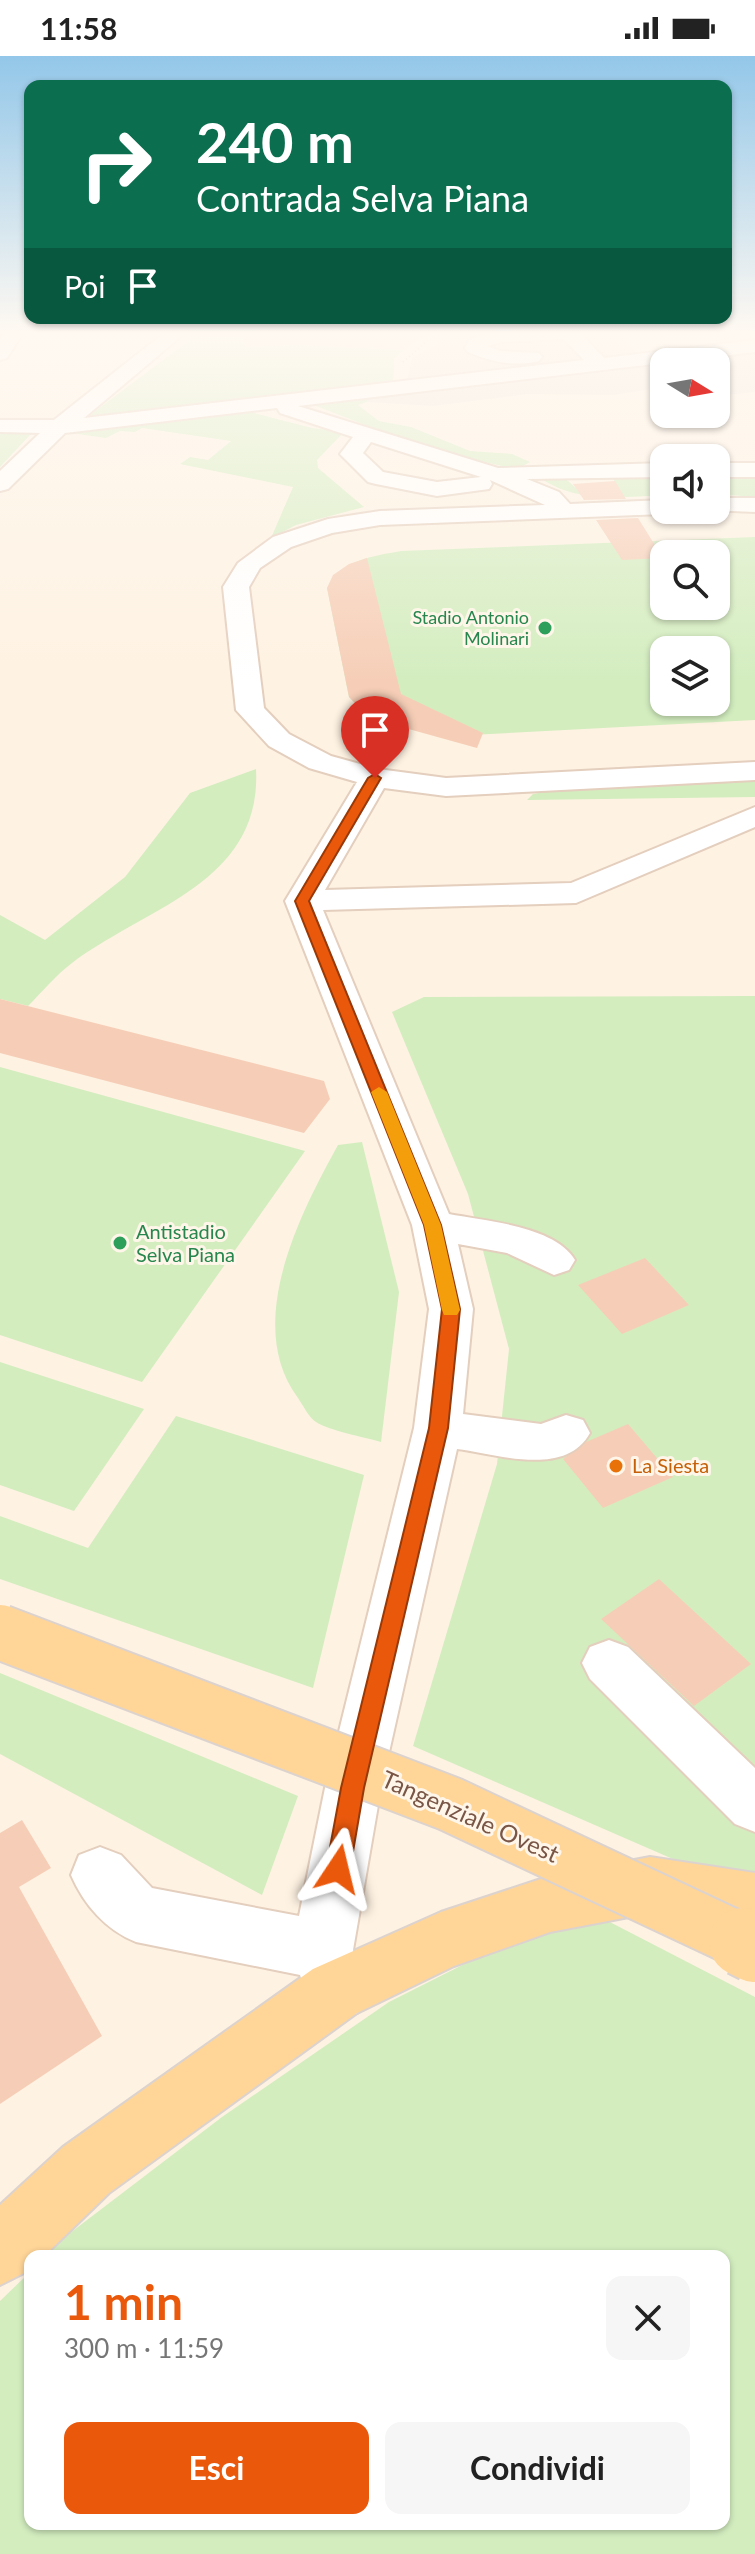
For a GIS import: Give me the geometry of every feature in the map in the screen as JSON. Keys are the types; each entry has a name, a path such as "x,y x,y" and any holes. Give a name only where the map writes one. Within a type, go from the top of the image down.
{"main road":[{"name":"Tangenziale Ovest","path":"0,1632 450,1804 755,1948"},
{"path":"0,2251 86,2170 329,1971 441,1941 550,1904 650,1885 755,1901"}],"street":[{"path":"0,484 36,450"},
{"path":"354,450 351,454 376,477 437,489 521,471 650,470"},
{"path":"417,450 551,497 564,511"},
{"path":"730,470 755,470"},
{"path":"730,505 755,505"},
{"path":"650,508 380,518 328,526 282,542 250,563 236,587 250,710 279,740 320,762 375,778 446,787 755,771"},
{"path":"302,901 375,778"},
{"path":"302,901 576,893 755,816"},
{"path":"100,1875 136,1913 329,1971 353,1788 438,1428 451,1309 433,1225 302,901"},
{"path":"433,1225 518,1241 554,1260"},
{"path":"438,1428 546,1443 566,1433"},
{"path":"609,1663 755,1806"}],"green space":[{"path":"0,450 16,450 0,467"},
{"path":"221,450 327,450 317,460 318,468 364,507 296,525 271,538 293,487 180,464 190,457 208,460"},
{"path":"432,450 512,454 530,462 521,467 506,467"},
{"path":"650,471 650,496 581,495 566,491 536,475 560,474 576,488 617,486 610,472"},
{"path":"730,472 755,475 755,497 730,495"},
{"name":"Stadio Antonio Molinari","path":"755,537 755,720 451,736 364,712 349,697 327,588 349,565 401,551 650,541 650,620 730,620 730,540 679,540"},
{"path":"256,769 253,808 240,840 220,866 194,888 72,963 28,1006 0,999 0,915 45,940 125,877 190,793"},
{"path":"755,781 755,797 527,800 533,794 550,791"},
{"path":"755,996 755,1876 682,1863 413,1746 497,1464 509,1349 468,1194 392,1012 424,997"},
{"name":"Antistadio Selva Piana","path":"0,1067 305,1151 142,1382 0,1335"},
{"path":"362,1142 399,1292 381,1442 313,1420 282,1369 276,1337 276,1304 283,1270 308,1203 338,1145"},
{"path":"0,1362 144,1409 74,1511 0,1485"},
{"path":"176,1416 364,1475 313,1688 0,1579 0,1516 88,1548"},
{"path":"0,1673 298,1796 262,1895 0,1754"},
{"path":"604,1919 755,1997 755,2554 0,2554 0,2301 24,2278 24,2530 730,2530 730,2250 52,2250 70,2233 222,2117 389,2002 510,1941"}],"building":[{"path":"615,481 626,499 584,500 573,484"},
{"path":"638,518 652,540 650,559 622,560 596,520"},
{"path":"367,558 401,694 483,733 477,748 387,723 364,712 349,697 327,588 333,575 349,564"},
{"path":"0,999 324,1081 330,1099 304,1133 0,1053"},
{"path":"645,1258 689,1305 622,1334 578,1285"},
{"name":"La Siesta","path":"628,1424 673,1477 603,1508 563,1459 586,1442"},
{"path":"659,1579 751,1664 694,1706 601,1619"},
{"path":"22,1820 51,1868 19,1887 102,2036 0,2104 0,1833"}],"slow traffic":[{"path":"379,1092 433,1225 451,1310"}],"place":[{"name":"Stadio Antonio Molinari","path":"545,628"},
{"name":"Antistadio Selva Piana","path":"120,1243"},
{"name":"La Siesta","path":"616,1466"}],"route":[{"path":"338,1869 353,1788 438,1428 451,1309 433,1225 302,901 375,778"}]}
